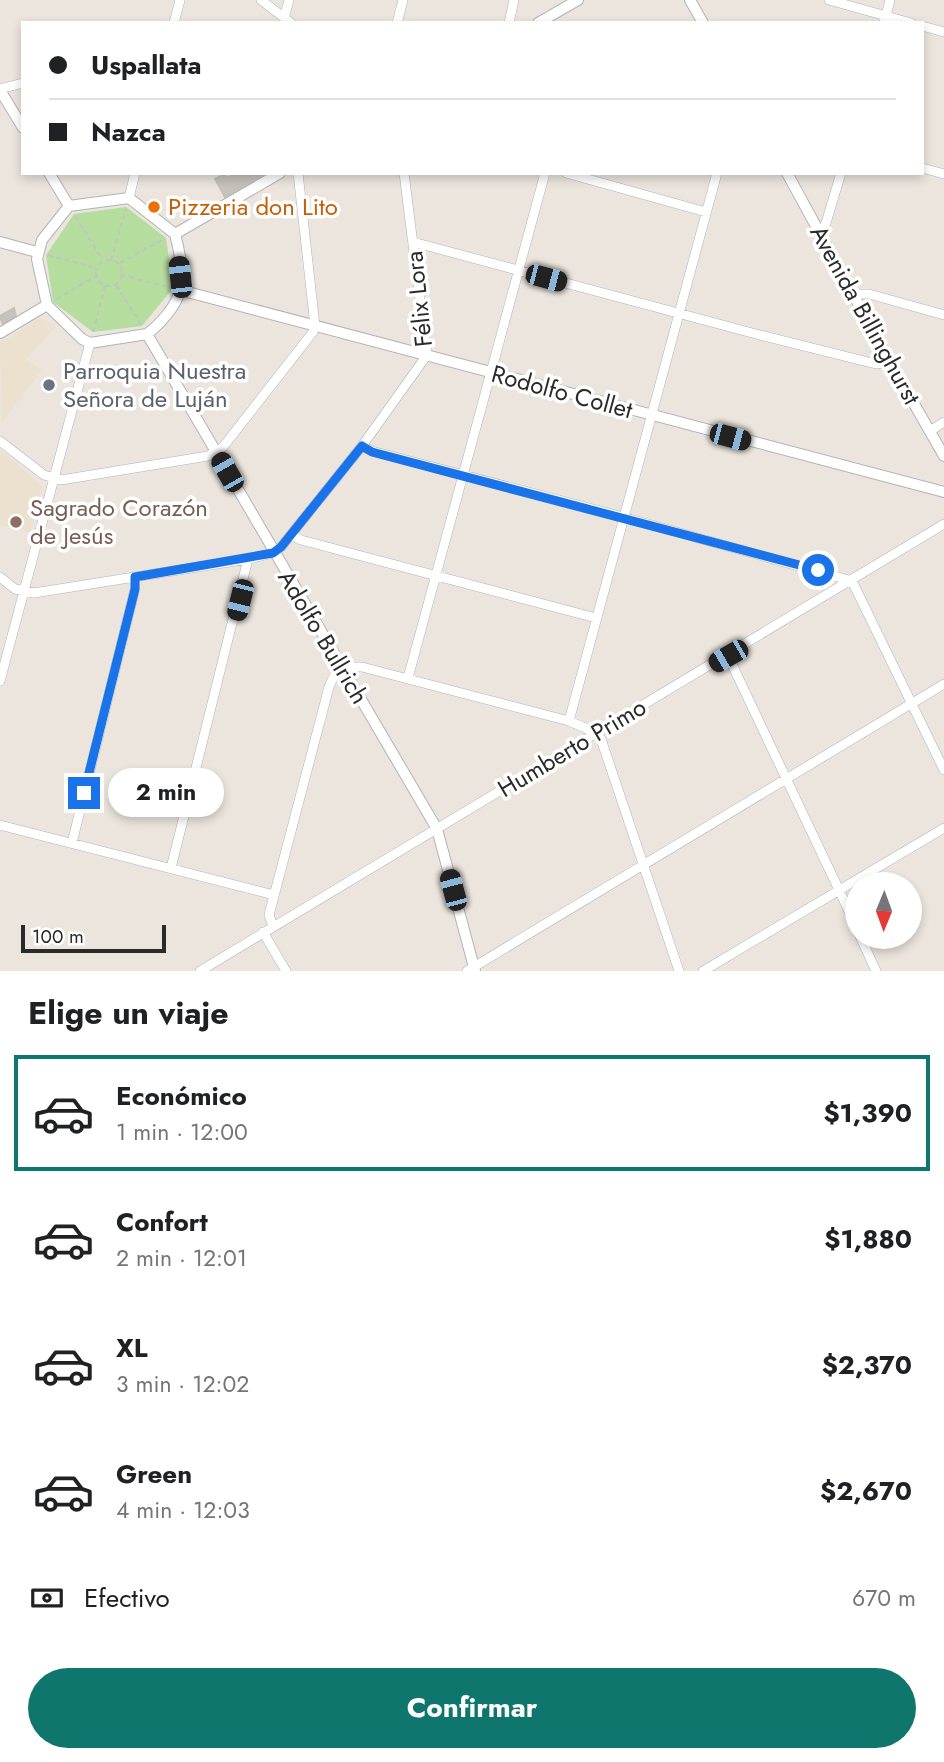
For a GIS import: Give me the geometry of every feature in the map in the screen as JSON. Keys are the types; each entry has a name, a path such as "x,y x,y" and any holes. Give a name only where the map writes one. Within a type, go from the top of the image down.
{"street":[{"path":"175,21 180,0"},
{"path":"261,0 287,20"},
{"path":"287,20 289,0"},
{"path":"398,21 403,0"},
{"path":"509,21 514,0"},
{"path":"541,21 578,0"},
{"path":"690,0 702,21"},
{"path":"829,0 885,19 890,0"},
{"path":"924,27 944,33"},
{"path":"21,84 0,90 21,125"},
{"path":"924,169 944,174"},
{"path":"51,175 69,206"},
{"path":"129,198 135,175"},
{"path":"174,234 277,175"},
{"path":"0,441 44,475 54,479 71,479 208,456 223,447 315,326 298,175"},
{"name":"Félix Lora","path":"24,593 248,559 273,553 292,535 362,446 427,355 404,175"},
{"path":"408,678 544,175"},
{"path":"573,175 706,212"},
{"path":"569,721 716,175"},
{"name":"Avenida Billinghurst","path":"788,175 944,456"},
{"path":"820,234 840,175"},
{"path":"129,198 174,234 180,290 177,299 155,328 147,334 110,342 90,343 82,339 47,305 37,252 42,240 69,206 129,198"},
{"path":"0,242 37,252"},
{"path":"413,242 876,364 890,362"},
{"name":"Rodolfo Collet","path":"180,290 944,492"},
{"path":"853,294 869,294 944,316"},
{"path":"0,333 47,305"},
{"name":"Adolfo Bullrich","path":"147,334 437,830 472,970"},
{"path":"0,681 90,343"},
{"path":"930,431 944,422"},
{"path":"362,446 372,452 623,517 852,581 944,770"},
{"name":"Humberto Primo","path":"200,971 944,524"},
{"path":"292,535 301,540 596,618"},
{"path":"171,868 248,559"},
{"path":"0,577 24,593"},
{"path":"72,843 135,589 135,577"},
{"path":"728,656 845,902"},
{"path":"273,926 269,915 329,687 341,668 362,667 569,721 596,734 604,743 679,971"},
{"path":"472,970 944,684"},
{"path":"0,825 274,895"},
{"path":"704,971 944,828"},
{"path":"263,932 286,971"},
{"path":"866,949 876,971"}],"path":[{"path":"111,260 129,198"},
{"path":"69,206 103,261"},
{"path":"118,264 174,234"},
{"path":"37,252 96,268"},
{"path":"105,285 96,276 96,268 103,261 111,260 118,264 121,275 116,284"},
{"path":"121,275 180,290"},
{"path":"47,305 96,276"},
{"path":"105,285 116,284"},
{"path":"116,284 147,334"},
{"path":"90,343 105,285"}],"shaded area":[{"path":"40,318 56,326 26,359 42,370 2,423 0,343"},
{"path":"0,450 43,487 30,532 0,525"}],"green space":[{"path":"126,207 166,238 173,288 142,326 93,332 53,302 46,255 74,214"}],"building":[{"path":"223,175 227,178 232,175 263,175 225,197 215,179"},
{"path":"14,308 16,317 3,325 0,316"}],"place":[{"name":"Pizzeria don Lito","path":"154,207"},
{"name":"Parroquia Nuestra Señora de Luján","path":"49,385"},
{"name":"Sagrado Corazón de Jesús","path":"16,522"}],"route":[{"path":"84,793 135,589 135,577 273,553 281,547 362,446 372,452 818,570"}]}
